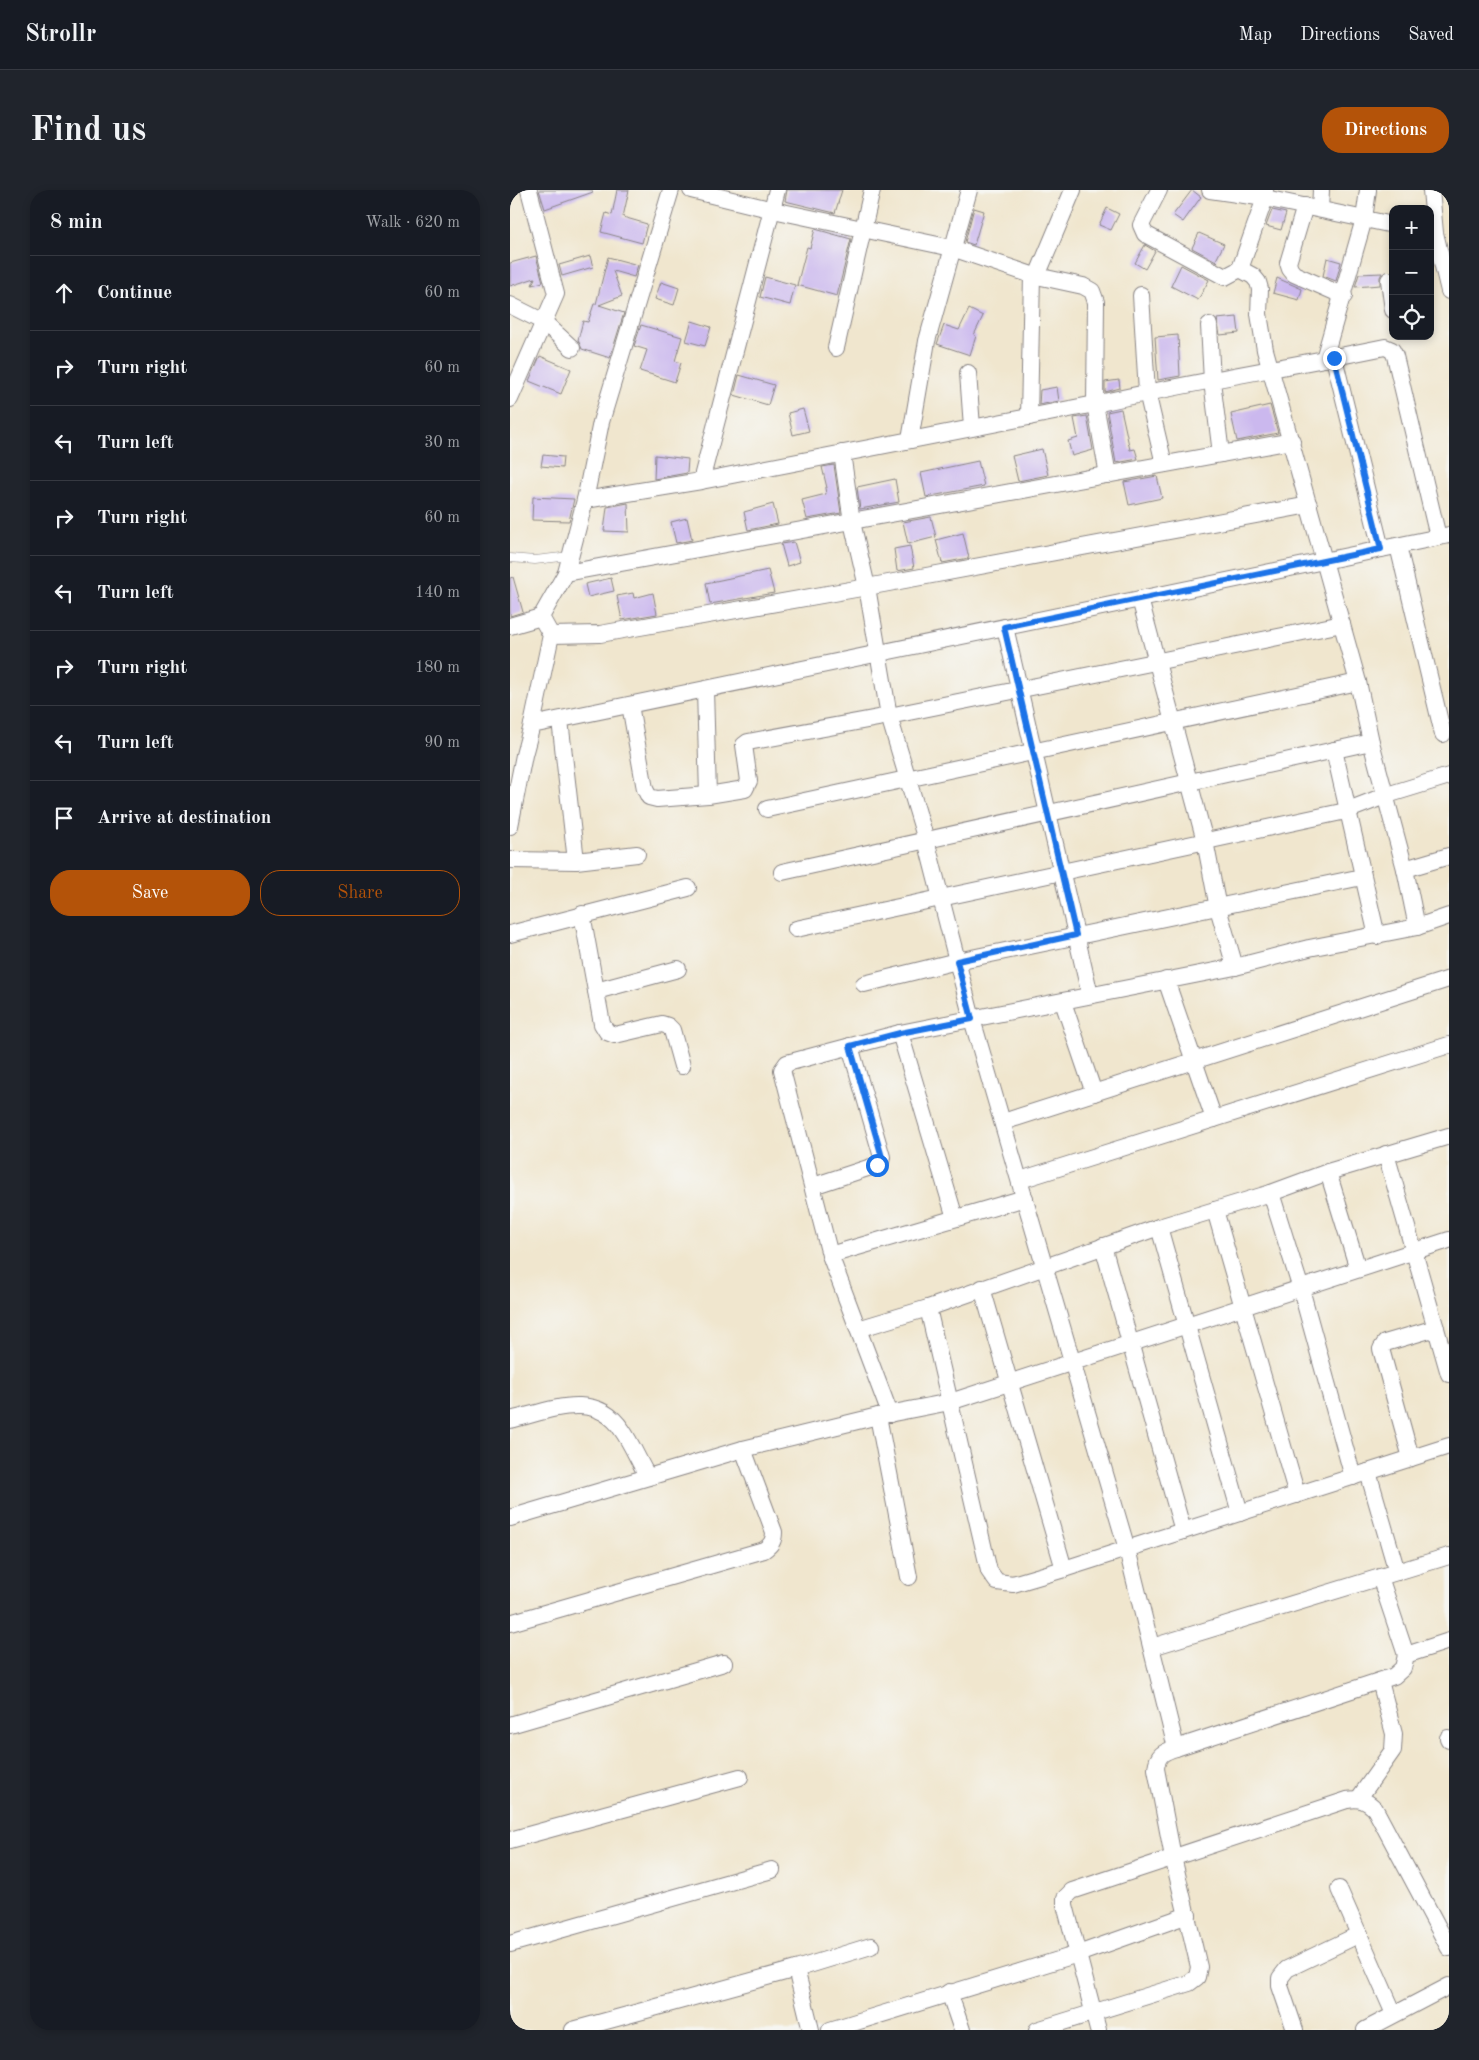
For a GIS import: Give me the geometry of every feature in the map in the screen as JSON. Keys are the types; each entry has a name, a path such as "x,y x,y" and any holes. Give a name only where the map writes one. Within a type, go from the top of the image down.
{"street":[{"path":"510,399 556,294 529,190"},
{"path":"510,626 541,617 566,573 586,500 601,422 671,190"},
{"path":"691,190 773,210 952,248 1034,275 1084,286 1092,291 1096,302 1095,404 1108,475"},
{"path":"701,481 777,190"},
{"path":"836,348 872,190"},
{"path":"910,440 927,342 969,190"},
{"path":"1029,417 1034,275 1073,190"},
{"path":"1159,190 1141,225 1142,231 1226,277 1240,270 1265,194"},
{"path":"1210,190 1265,194 1312,208 1389,223"},
{"path":"1321,190 1288,263 1294,274 1344,296"},
{"path":"1368,190 1364,219 1329,358 1381,549"},
{"path":"1431,190 1449,290"},
{"path":"1240,270 1253,276 1258,282 1261,329 1270,370 1292,441 1358,682 1371,742 1405,869 1417,927"},
{"path":"1141,295 1147,392 1164,464"},
{"path":"510,305 544,322 572,348"},
{"path":"1209,325 1212,381 1221,454"},
{"path":"1395,356 1396,340"},
{"path":"532,725 1443,536 1395,356 1392,350 1385,347 1147,392 1095,404 701,481 586,500"},
{"path":"968,374 972,428"},
{"path":"566,573 1292,441"},
{"path":"842,453 852,522 890,716 926,840 972,1019 1126,1549 1176,1748"},
{"path":"551,635 600,634 866,588 1309,505"},
{"path":"1398,546 1443,734"},
{"path":"1140,599 1205,841 1218,908 1234,967"},
{"path":"510,826 517,757 532,725 551,635 541,617"},
{"path":"630,705 645,789 649,797 657,799 708,795 745,789 748,786 744,746 748,742 890,716 1342,624"},
{"path":"1004,627 1090,995"},
{"path":"767,809 1358,682"},
{"path":"705,690 708,795"},
{"path":"560,720 576,861"},
{"path":"782,872 1371,742"},
{"path":"1334,750 1346,811 1377,936"},
{"path":"796,929 1346,811 1386,795 1449,776"},
{"path":"510,860 576,861 637,854"},
{"path":"1405,869 1449,856"},
{"path":"864,984 1076,935 1218,908 1362,876"},
{"path":"510,934 688,888"},
{"path":"582,914 602,1024 607,1032 615,1035 662,1024 668,1026 672,1030 682,1066"},
{"path":"909,1577 884,1415 858,1330 830,1255 782,1070 787,1062 900,1033 1063,1002 1234,967 1309,948 1377,936 1417,927 1449,916"},
{"path":"596,991 678,968"},
{"path":"1003,1122 1449,979"},
{"path":"1166,980 1214,1119"},
{"path":"1063,1002 1094,1092"},
{"path":"900,1033 955,1218"},
{"path":"1020,1180 1449,1045"},
{"path":"813,1186 881,1162 882,1157 850,1046"},
{"path":"858,1330 928,1308 1043,1266 1159,1227 1271,1193 1328,1172 1449,1136"},
{"path":"1386,1154 1449,1374"},
{"path":"1328,1172 1358,1269"},
{"path":"1271,1193 1360,1474 1396,1572"},
{"path":"830,1255 1024,1198"},
{"path":"1215,1210 1297,1494"},
{"path":"1159,1227 1240,1513"},
{"path":"510,1518 743,1449 884,1415 950,1402 1449,1240"},
{"path":"1103,1246 1183,1531"},
{"path":"982,1288 1064,1569"},
{"path":"928,1308 989,1571 998,1582 1013,1584 1064,1569 1449,1446"},
{"path":"1411,1458 1381,1349 1385,1343 1436,1328"},
{"path":"510,1420 584,1405 600,1408 622,1429 648,1477"},
{"path":"510,1623 764,1550 774,1539 774,1532 743,1449"},
{"path":"1152,1647 1449,1556"},
{"path":"1037,2030 1189,1983 1196,1977 1199,1967 1174,1857 1156,1761 1162,1753 1176,1748 1394,1676 1403,1668 1406,1655 1380,1577"},
{"path":"1406,1655 1449,1641"},
{"path":"510,1725 724,1663"},
{"path":"1359,1798 1393,1750 1395,1743 1380,1681"},
{"path":"510,1840 740,1777"},
{"path":"1098,2030 1065,1905 1065,1898 1072,1891 1347,1800 1359,1798 1375,1809 1449,1948"},
{"path":"510,1944 772,1870"},
{"path":"1339,1889 1394,2014"},
{"path":"830,2030 1078,1954 1188,1915"},
{"path":"1295,2030 1280,1986 1280,1978 1287,1969 1360,1934"},
{"path":"573,2030 796,1969 871,1946"},
{"path":"796,1969 811,2030"},
{"path":"1365,2030 1449,1986"},
{"path":"949,1992 962,2030"}],"lane":[{"path":"510,558 535,560 570,556"}],"building":[{"path":"539,190 592,190 593,192 545,209"},
{"path":"617,190 629,190 623,217 647,224 642,243 601,232 606,213 612,215"},
{"path":"787,190 842,190 835,213 785,201"},
{"path":"1192,190 1201,197 1183,222 1173,215"},
{"path":"974,208 984,211 974,245 965,242"},
{"path":"1107,208 1119,214 1111,230 1099,225"},
{"path":"1272,210 1286,213 1281,230 1266,226"},
{"path":"815,229 851,239 837,296 797,285 807,247 810,248"},
{"path":"1199,233 1224,244 1216,260 1218,262 1192,248"},
{"path":"1145,245 1155,251 1145,269 1135,263"},
{"path":"536,256 543,282 532,285 535,278 510,286 510,263"},
{"path":"590,256 593,267 562,276 559,265"},
{"path":"608,257 638,265 634,277 613,271 622,296 599,305 624,313 610,358 582,349 578,340 583,321 588,322 594,304 596,304"},
{"path":"1327,258 1341,262 1336,281 1323,276"},
{"path":"1181,265 1209,280 1198,300 1171,286"},
{"path":"1382,273 1380,285 1355,287 1359,274"},
{"path":"765,277 795,285 790,305 760,297"},
{"path":"1277,278 1302,289 1299,300 1273,293"},
{"path":"661,282 679,288 674,305 655,299"},
{"path":"969,309 983,316 974,335 976,336 970,355 937,344 944,325 959,330"},
{"path":"1237,317 1239,333 1220,335 1217,319"},
{"path":"692,321 711,327 705,346 686,341"},
{"path":"641,325 682,337 675,361 681,363 675,382 640,371 647,350 634,346"},
{"path":"1178,335 1180,376 1158,380 1155,337"},
{"path":"540,356 571,369 561,394 529,381"},
{"path":"739,375 774,385 768,405 734,395"},
{"path":"1119,380 1120,388 1105,392 1105,382"},
{"path":"1057,387 1059,401 1039,405 1040,390"},
{"path":"1270,405 1278,433 1237,441 1231,414"},
{"path":"803,409 809,431 793,435 788,413"},
{"path":"1121,409 1130,450 1135,449 1138,459 1116,463 1107,412"},
{"path":"1087,416 1093,450 1072,456 1068,441 1078,438 1074,418"},
{"path":"1042,449 1048,475 1018,481 1012,456"},
{"path":"543,455 563,457 562,468 541,466"},
{"path":"655,455 688,459 687,473 654,479"},
{"path":"978,461 984,486 926,497 921,473"},
{"path":"834,465 841,513 807,519 802,500 826,494 825,488 827,488 822,467"},
{"path":"1157,476 1162,498 1129,505 1124,482"},
{"path":"895,479 899,502 860,509 857,487"},
{"path":"533,497 574,499 569,521 532,520"},
{"path":"628,503 629,532 604,531 607,507"},
{"path":"773,504 778,524 748,530 744,512"},
{"path":"931,517 936,537 908,544 903,522"},
{"path":"687,518 692,540 676,543 671,522"},
{"path":"963,533 969,558 942,563 936,540"},
{"path":"794,542 800,562 787,566 781,544"},
{"path":"910,546 914,568 897,571 894,549"},
{"path":"768,570 774,593 710,604 706,583"},
{"path":"513,577 523,612 510,616 510,578"},
{"path":"611,578 614,591 588,597 585,584"},
{"path":"633,593 634,598 653,593 657,614 622,620 617,596"}],"route":[{"path":"877,1165 881,1162 882,1157 850,1046 900,1033 972,1019 957,961 1076,935 1004,627 1381,549 1334,358"}]}
